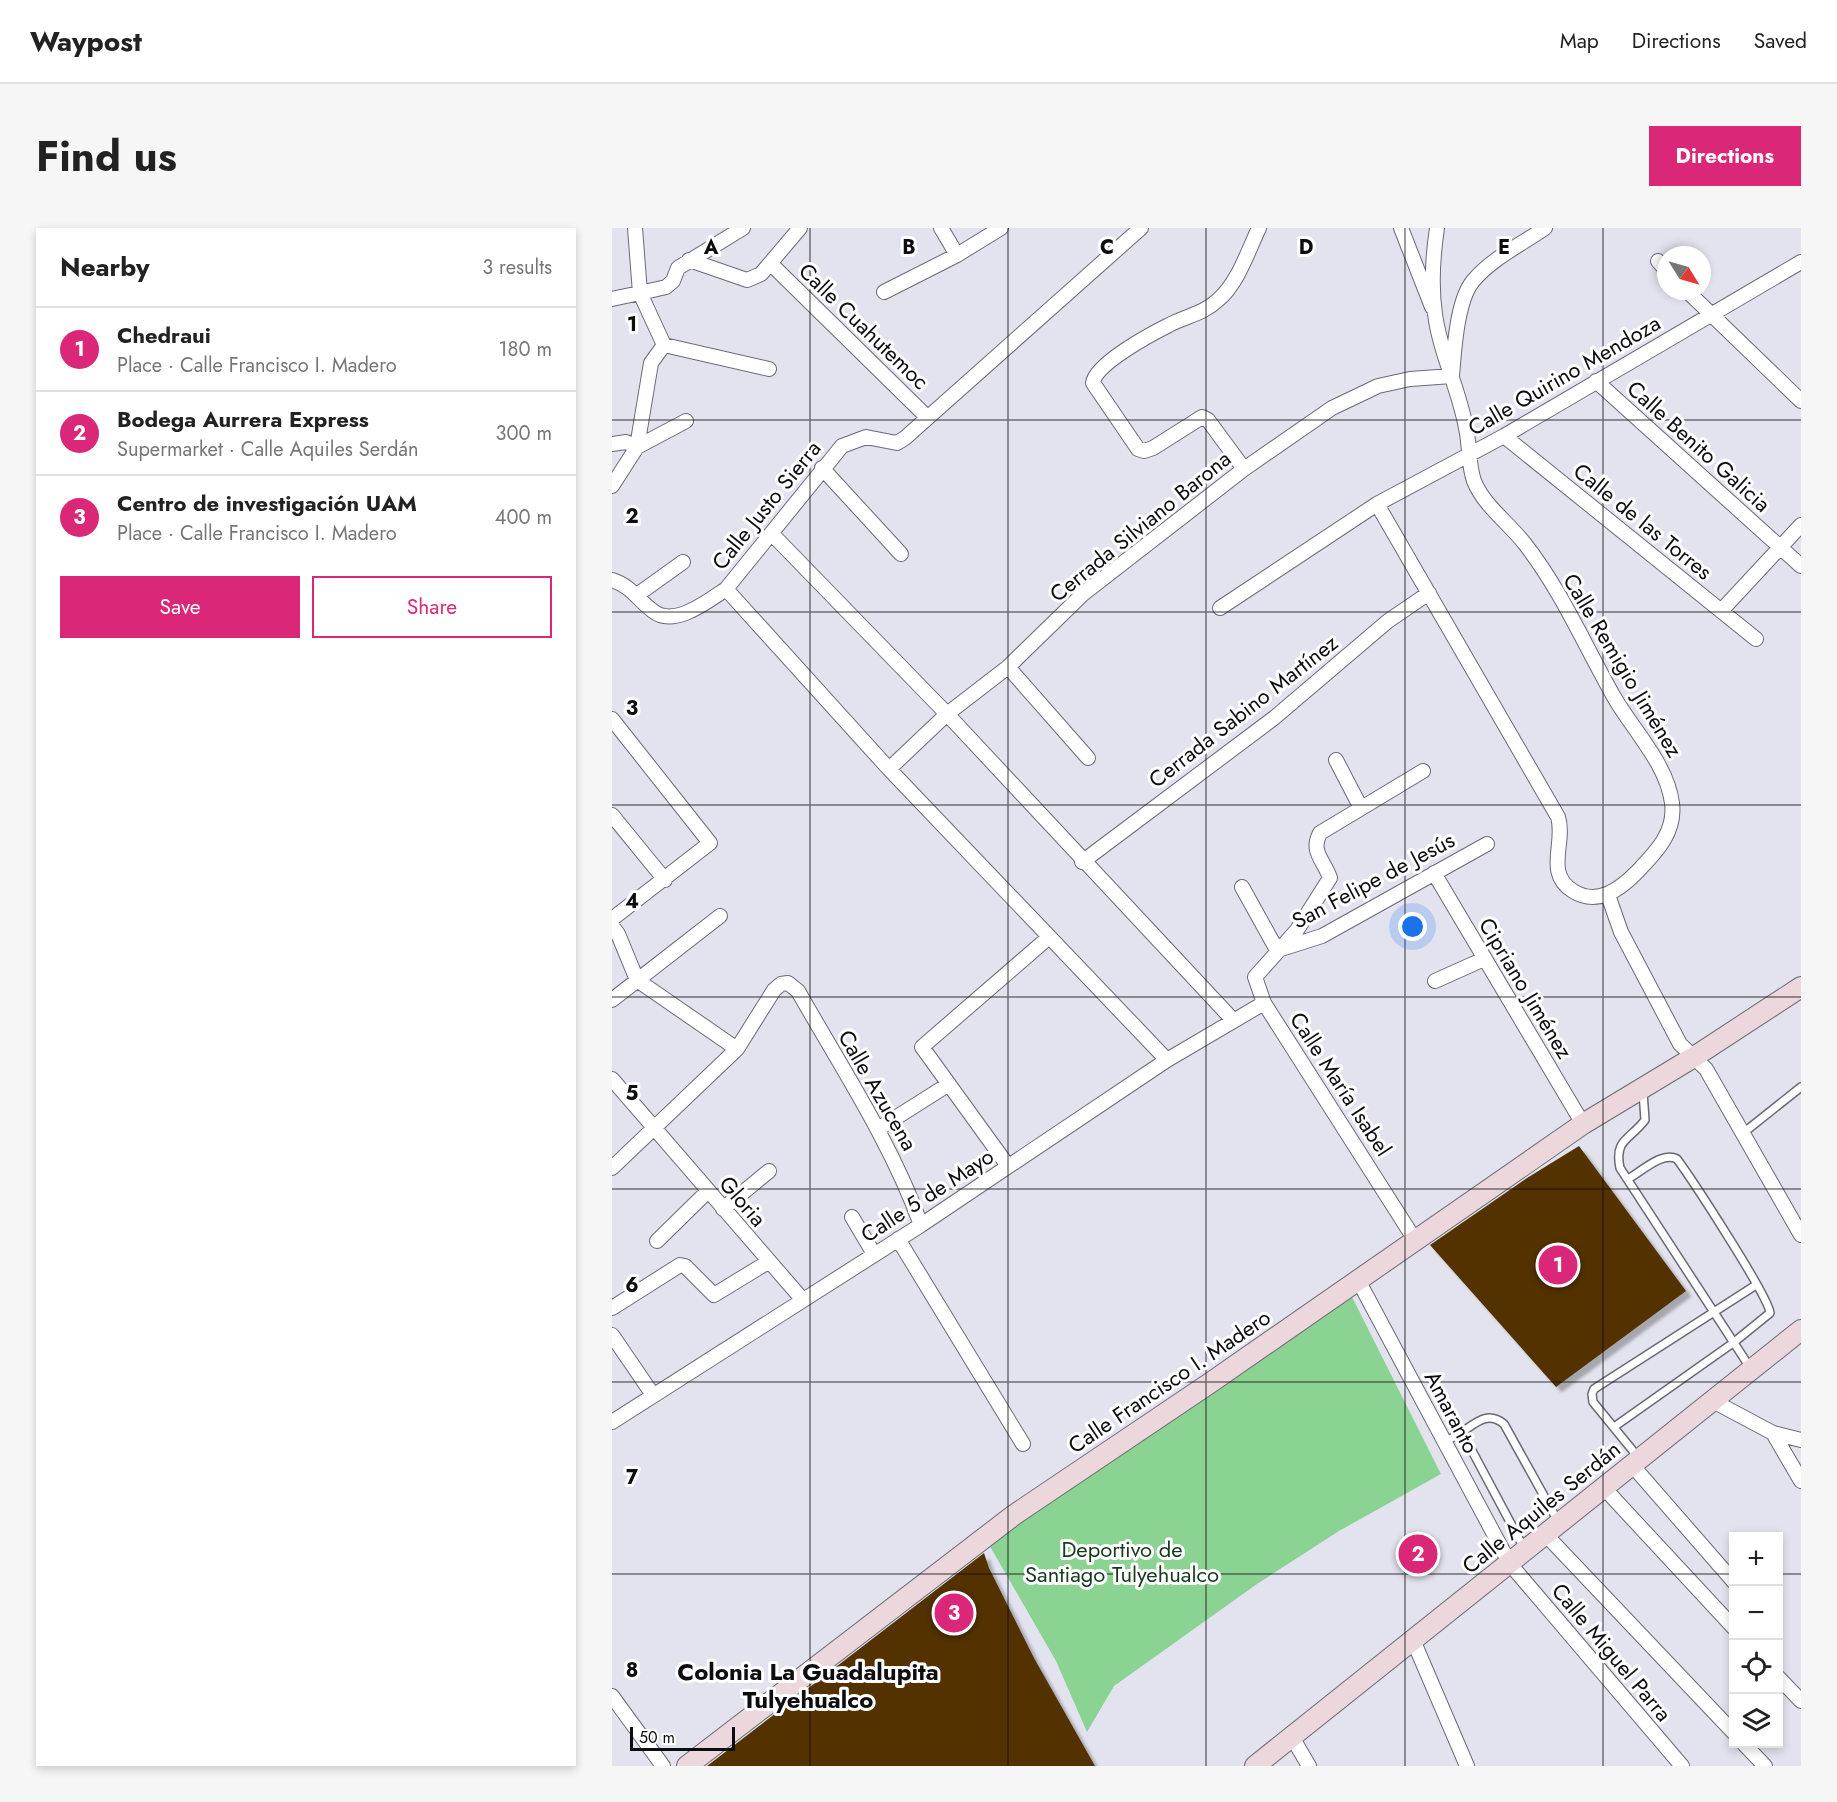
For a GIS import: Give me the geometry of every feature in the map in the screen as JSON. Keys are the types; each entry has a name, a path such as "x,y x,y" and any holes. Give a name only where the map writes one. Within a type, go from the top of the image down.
{"main road":[{"name":"Calle Francisco I. Madero","path":"687,1766 1005,1522 1583,1124 1694,1058 1801,987"},
{"name":"Calle Aquiles Serdán","path":"1255,1766 1801,1330"}],"street":[{"path":"635,228 640,293 664,345"},
{"path":"612,299 666,287 673,281 678,268 735,236 743,228"},
{"path":"689,260 747,280 761,274 800,228"},
{"path":"941,228 957,255"},
{"path":"884,292 957,255 1001,228"},
{"name":"Calle Justo Sierra","path":"612,580 625,584 655,613 677,617 726,589 842,446 866,437 897,443 1124,233 1141,228"},
{"path":"1244,469 1208,420 1202,417 1153,448 1144,451 1138,449 1093,383 1097,371 1127,350 1170,324 1200,314 1219,300 1233,281 1259,228"},
{"path":"1401,228 1435,314"},
{"path":"1435,314 1437,228"},
{"path":"1452,376 1456,339 1472,282 1545,228"},
{"name":"Calle Quirino Mendoza","path":"1220,608 1377,504 1504,436 1801,262"},
{"name":"Calle Cuahutemoc","path":"771,264 927,417"},
{"path":"1696,300 1801,401"},
{"name":"Calle Remigio Jiménez","path":"1435,314 1466,429 1468,454 1479,493 1532,554 1615,698 1666,778 1672,804 1671,827 1656,852 1626,884 1608,895"},
{"path":"664,345 769,369"},
{"path":"612,486 637,447 651,363 664,345"},
{"name":"Cerrada Silviano Barona","path":"890,770 947,714 1008,667 1083,594 1244,469 1332,408 1378,386 1410,379 1452,376"},
{"name":"Calle Benito Galicia","path":"1596,381 1801,566"},
{"path":"637,447 686,421"},
{"name":"Calle de las Torres","path":"1504,436 1756,639"},
{"path":"612,444 626,442 637,447"},
{"path":"822,468 901,554"},
{"path":"1377,504 1558,817 1562,830 1556,864 1566,885 1574,892 1592,898 1608,895 1621,932 1680,1044 1706,1069 1801,1235"},
{"path":"1721,611 1801,525"},
{"path":"772,534 947,714 1233,1020"},
{"path":"637,595 683,562"},
{"path":"726,589 890,770 1167,1060"},
{"name":"Cerrada Sabino Martínez","path":"1082,861 1274,717 1388,621 1429,593"},
{"path":"1008,667 1088,758"},
{"path":"612,719 646,759 710,843 612,919"},
{"path":"1336,760 1361,808"},
{"path":"1242,887 1277,950 1297,930 1330,878 1316,852 1316,842 1320,832 1423,771"},
{"path":"612,815 665,880"},
{"name":"San Felipe de Jesús","path":"1277,950 1322,936 1487,844"},
{"name":"Cipriano Jiménez","path":"1434,873 1583,1124"},
{"path":"612,1000 720,916"},
{"path":"612,926 618,934 637,980 737,1049 612,1168"},
{"path":"1008,1166 922,1047 1048,938"},
{"name":"Calle María Isabel","path":"1277,950 1255,977 1264,1003 1414,1240"},
{"path":"1435,981 1484,959"},
{"name":"Calle Azucena","path":"737,1049 774,990 781,984 788,983 798,991 878,1130 905,1182 921,1225"},
{"name":"Calle 5 de Mayo","path":"612,1422 921,1225 1167,1060 1264,1003"},
{"name":"Gloria","path":"612,1078 707,1192 802,1299"},
{"path":"878,1130 949,1084"},
{"path":"723,1209 769,1171"},
{"path":"657,1241 707,1192"},
{"path":"852,1217 874,1254"},
{"path":"898,1239 1023,1444"},
{"path":"612,1308 680,1265 685,1266 714,1295 768,1262"},
{"name":"Amaranto","path":"1358,1280 1510,1564"},
{"path":"612,1335 653,1395"},
{"path":"1711,1400 1773,1433 1801,1440"},
{"path":"1773,1433 1801,1481"},
{"path":"1636,1462 1729,1576"},
{"path":"1604,1488 1729,1623"},
{"path":"1553,1530 1729,1727"},
{"name":"Calle Miguel Parra","path":"1510,1564 1682,1766"},
{"path":"1413,1640 1467,1766"},
{"path":"1783,1681 1801,1701"},
{"path":"612,1696 663,1766"},
{"path":"1292,1737 1309,1766"},
{"path":"1749,1748 1765,1766"}],"lane":[{"path":"1742,1134 1801,1086"},
{"path":"1643,1088 1645,1120 1621,1144 1617,1153 1620,1168 1750,1369"},
{"path":"1614,1427 1733,1343 1770,1313 1756,1285 1677,1159 1671,1156 1664,1157 1628,1179"},
{"path":"1636,1462 1614,1427 1593,1402 1594,1389 1756,1285"},
{"path":"1445,1442 1486,1417 1496,1418 1504,1424 1553,1530"},
{"path":"1462,1432 1526,1551"}],"green space":[{"name":"Deportivo de Santiago Tulyehualco","path":"1352,1297 1441,1474 1339,1531 1257,1584 1114,1686 1087,1732 1056,1661 984,1536"}],"building":[{"path":"1579,1146 1686,1291 1556,1387 1430,1245 1527,1178"},
{"path":"984,1553 989,1568 1034,1658 1095,1766 707,1766"}],"place":[{"name":"Chedraui","path":"1558,1265"},
{"name":"Bodega Aurrera Express","path":"1418,1554"},
{"name":"Centro de investigación UAM","path":"954,1613"}],"district":[{"name":"Colonia La Guadalupita Tulyehualco","path":"808,1685"}]}
